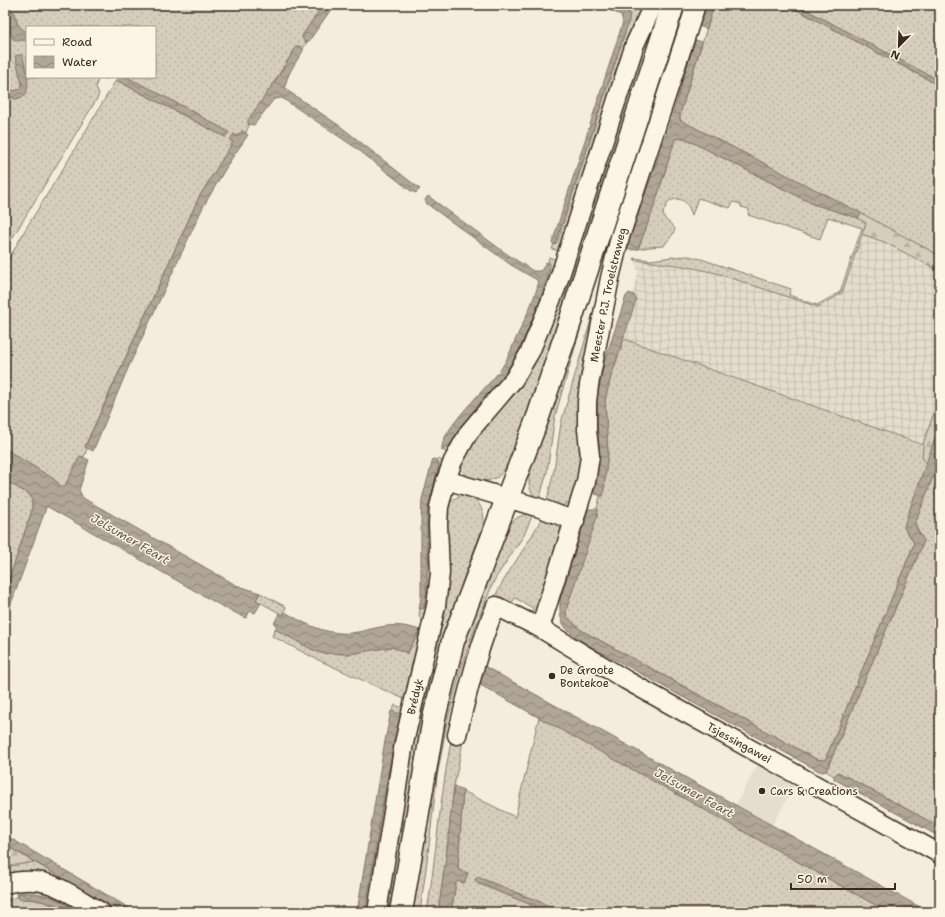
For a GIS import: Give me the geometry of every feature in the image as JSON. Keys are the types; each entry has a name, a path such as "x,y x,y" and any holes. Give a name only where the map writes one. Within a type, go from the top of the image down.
{"main road":[{"name":"Meester P.J. Troelstraweg","path":"506,498 538,417 567,332 673,5"},
{"path":"401,912 425,763 443,680 456,634 506,498"}],"street":[{"path":"540,628 574,521 446,480 461,444 469,432 514,379 530,352 556,288 635,44 653,5"},
{"name":"Meester P.J. Troelstraweg","path":"574,521 589,468 590,456 587,430 588,391 610,278 620,237 696,5"},
{"name":"Brédyk","path":"377,912 404,743 436,606 440,573 438,518 439,507 446,480"},
{"name":"Tsjessingawei","path":"457,735 476,662 496,606 540,628 626,680 940,854"},
{"path":"5,884 18,880 30,880 51,884 102,912"}],"shaded area":[{"path":"867,220 940,260 940,424 932,448 624,339 636,300 632,294 638,272 635,260 684,266 716,273 818,307 842,293"},
{"path":"760,760 797,781 772,826 735,806"}],"green space":[{"path":"5,5 323,5 302,36 305,42 307,42 303,49 299,46 296,47 248,124 246,133 242,131 237,136 234,134 230,140 233,142 199,197 85,446 87,449 84,457 80,456 65,486 61,487 52,478 5,449 5,266 25,230 116,80 225,137 198,114 128,78 156,78 156,26 26,26 26,31 19,26 15,14 10,9 21,40 26,40 26,78 99,78 96,86 99,94 5,250 5,95 16,99 25,96 16,56 22,84 21,89 14,91 5,87"},
{"path":"631,5 639,5 643,10 559,251 552,249 554,244 555,245 557,243 628,23 630,14 628,11"},
{"path":"665,5 560,327 509,462 496,478 481,481 470,478 461,467 463,454 506,398 647,28"},
{"path":"714,5 788,5 940,86 940,256 680,120 680,114"},
{"path":"797,5 940,5 940,81"},
{"path":"684,138 813,204 858,218 866,223 842,293 818,307 716,273 684,266 635,260 634,258 651,260 689,256 791,289 789,295 817,305 840,292 862,228 828,217 820,239 748,215 749,209 741,207 741,204 733,202 730,208 698,198 692,215 684,201 678,199 669,201 663,212 666,220 675,229 664,246 638,249 654,207 675,139"},
{"path":"861,213 940,256 940,271 884,242 862,234 866,223 858,218"},
{"path":"549,257 557,260 527,348 449,453 441,450 449,447 462,425 510,366 518,352 540,301 550,265 548,262"},
{"path":"606,268 585,460 573,500 562,506 547,504 561,423"},
{"path":"590,289 592,289 555,416 547,472 538,500 534,497 530,489 529,469"},
{"path":"624,339 932,448 905,523 906,532 914,544 825,760 816,759 581,630 567,617 567,607 598,510 600,496 603,496 608,453 605,400"},
{"path":"940,396 940,424 926,465 922,456 924,441"},
{"path":"438,458 446,466 434,511 433,529 435,572 433,597 408,697 405,699 397,696 314,658 272,636 275,629 321,653 348,654 392,647 407,654 424,625 419,616 420,609 424,608 426,597 428,561 427,512 439,465 437,460"},
{"path":"940,458 940,827 838,772 834,776 826,771 924,541 915,524"},
{"path":"5,480 30,495 32,510 5,592"},
{"path":"462,495 471,496 478,502 483,512 484,521 448,628 393,912 382,912 445,566 448,505 452,500"},
{"path":"533,514 524,535 495,579 474,630 461,670 447,723 437,777 420,912 409,912 432,771 465,634 508,527 518,517"},
{"path":"542,517 557,524 562,530 537,613 532,616 530,615 533,608 515,598 510,606 494,598"},
{"path":"260,593 286,607 283,615 256,600"},
{"path":"395,705 403,708 402,717 400,714 392,712"},
{"path":"539,717 888,912 565,912 485,880 477,883 549,912 451,912 456,883 458,881 464,883 468,873 459,870 458,868 463,791 515,817"},
{"path":"401,720 372,912 365,912 385,789"},
{"path":"451,741 463,742 454,786 438,912 427,912 444,783"},
{"path":"5,845 34,862 5,866"},
{"path":"34,862 122,912 109,912 5,875 5,866"},
{"path":"34,884 93,912 80,912 51,896 19,899 43,902 65,912 5,912 5,907 10,903 7,898 5,898 5,892 9,900 18,896 11,886"}],"water":[{"path":"323,5 334,5 309,41 305,42 302,36"},
{"path":"597,5 620,5 627,10 629,18 555,245 552,243 623,22 621,15"},
{"path":"705,5 714,5 707,29 699,26"},
{"path":"788,5 797,5 940,81 940,86"},
{"path":"7,8 14,12 15,19 18,24 26,31 26,40 20,41 13,39"},
{"path":"695,40 702,42 680,114 680,120 861,213 858,218 813,204 684,138 675,139 654,207 638,249 632,250 628,248 628,243 668,129"},
{"path":"299,46 303,49 303,51 288,77 285,87 288,91 340,126 420,189 416,193 411,191 356,148 282,98 274,99 254,125 248,124 248,120 276,80 296,47"},
{"path":"22,55 23,57 28,87 25,96 16,99 5,95 5,87 14,91 21,89 22,84 15,56"},
{"path":"117,78 128,78 229,132 225,137 116,80"},
{"path":"242,131 248,135 230,161 203,207 129,366 93,451 85,447 199,197 233,142 230,140 234,134 237,136"},
{"path":"428,196 507,254 533,271 541,271 546,262 550,264 540,301 518,352 510,366 498,384 462,425 449,447 442,449 443,441 457,420 501,369 510,353 529,310 538,285 537,280 511,265 427,204 425,200"},
{"path":"629,293 634,295 636,300 605,400 608,453 603,496 595,494 594,489 598,470 599,446 597,399 604,363 626,296"},
{"path":"940,424 940,458 915,524 924,541 826,771 819,771 596,650 572,634 564,626 560,615 560,600 588,509 597,509 597,517 567,607 567,617 581,630 816,759 825,760 914,544 904,528 905,523"},
{"name":"Jelsumer Feart","path":"5,449 52,478 61,487 65,486 80,456 89,460 79,490 83,498 236,585 260,593 256,600 261,603 255,613 250,611 246,618 225,608 46,507 5,620 5,592 32,510 32,501 30,495 5,480"},
{"path":"433,459 437,460 439,465 427,512 428,561 426,597 424,608 419,609 421,597 422,499"},
{"path":"285,612 316,628 333,632 360,632 395,625 420,630 407,653 392,647 348,654 321,653 275,629 277,626 274,624 279,613 283,615"},
{"name":"Jelsumer Feart","path":"484,666 929,912 888,912 475,682"},
{"path":"391,711 401,714 402,717 395,741 385,789 365,912 357,912 384,746"},
{"path":"838,772 940,827 940,837 834,779 834,776"},
{"path":"454,786 463,791 458,868 459,870 468,873 464,883 458,881 456,883 451,912 438,912 446,858"},
{"path":"5,835 136,912 122,912 5,845"},
{"path":"478,877 565,912 549,912 477,883 475,879"},
{"path":"18,893 44,895 64,903 80,912 65,912 51,904 35,899 19,899"}],"place":[{"name":"De Groote Bontekoe","path":"552,676"},
{"name":"Cars & Creations","path":"762,791"}]}
